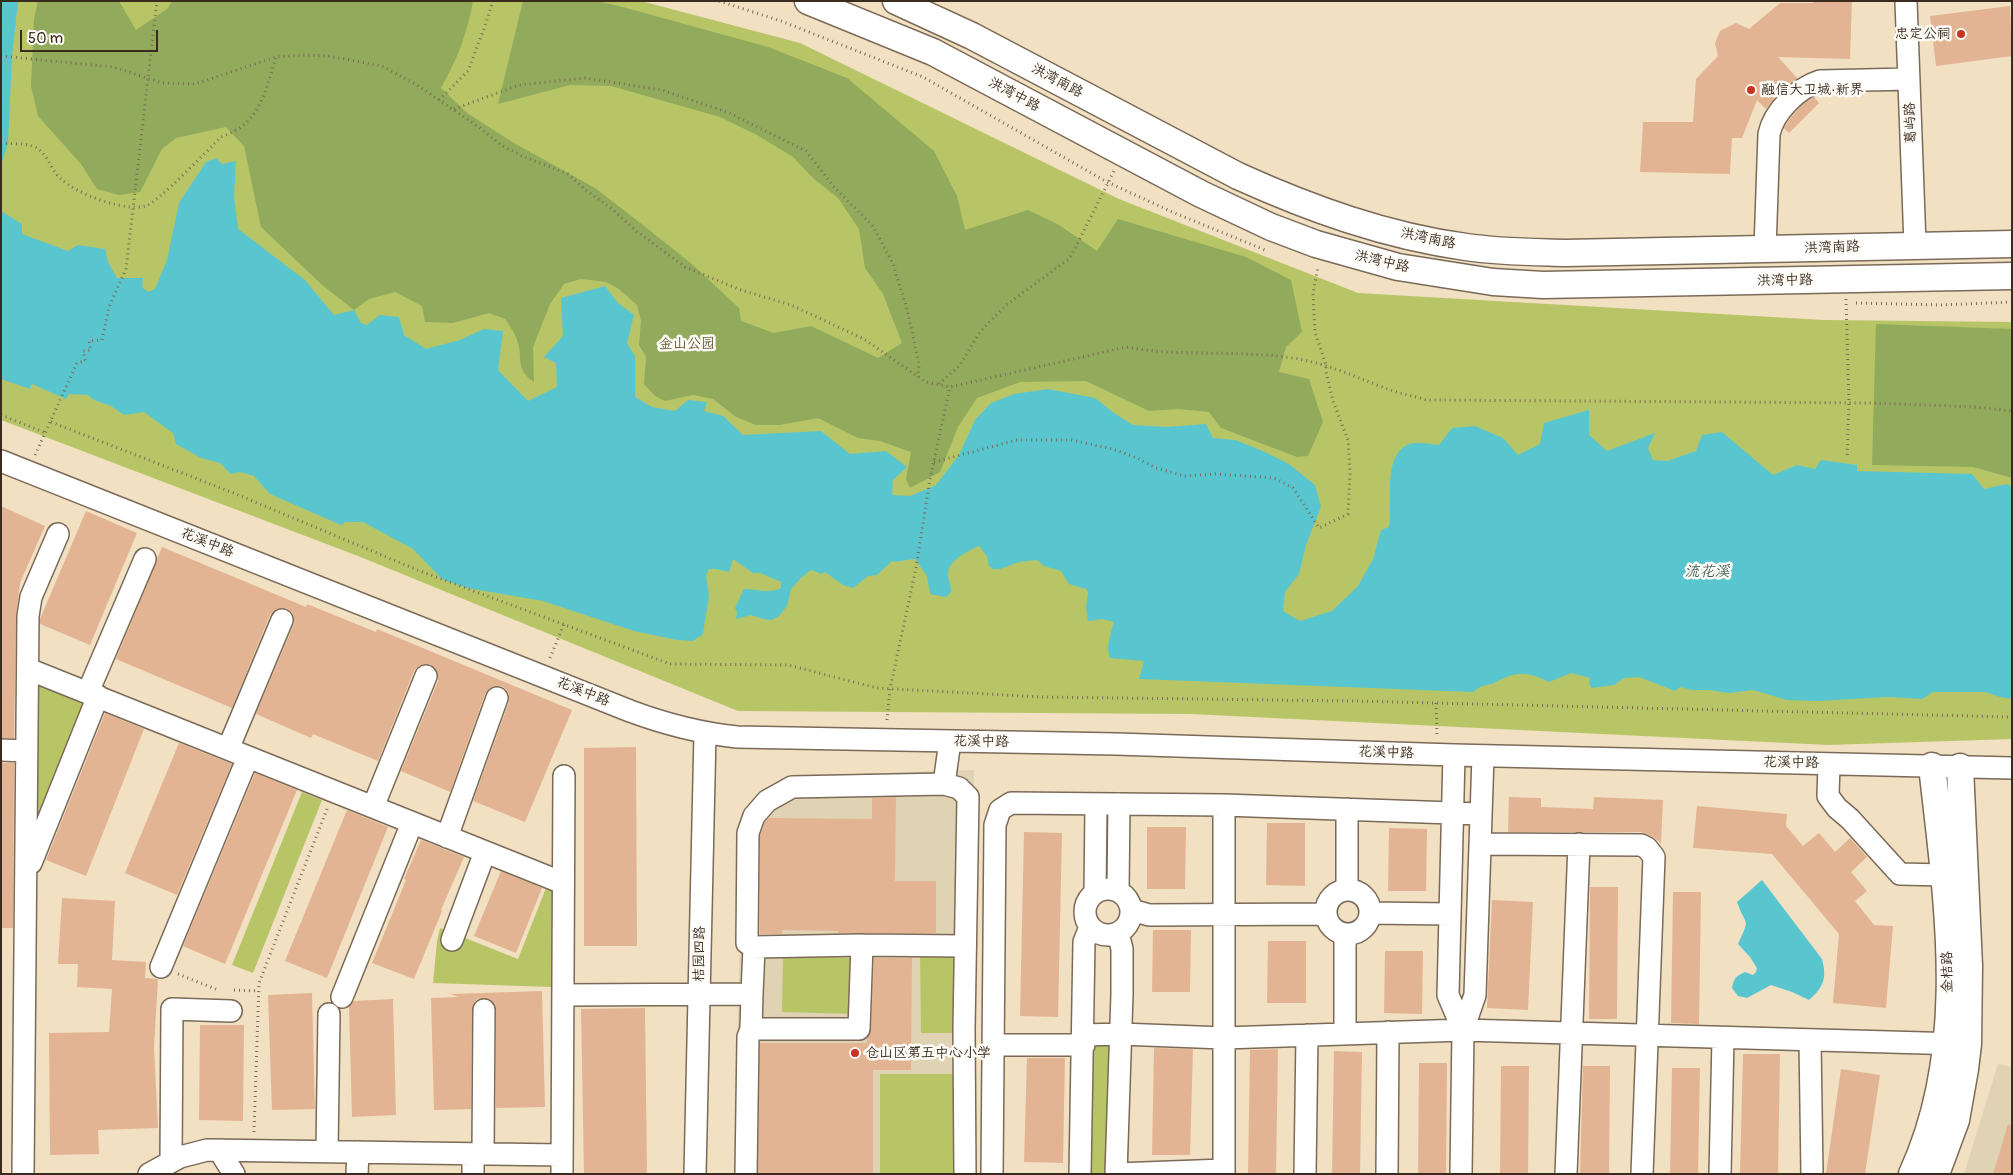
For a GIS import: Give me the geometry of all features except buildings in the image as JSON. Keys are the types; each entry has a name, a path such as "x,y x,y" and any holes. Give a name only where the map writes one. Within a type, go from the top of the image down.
{"main road":[{"name":"洪湾中路","path":"808,1 933,52 1239,212 1316,244 1398,267 1493,282 1553,284 2012,276"},
{"name":"洪湾南路","path":"896,1 972,36 1238,176 1306,205 1378,229 1466,247 1516,252 1614,253 2012,244"},
{"name":"金桔路","path":"1912,1174 1928,1134 1957,1044 1949,968 1944,875 1932,766"},
{"path":"1936,1174 1956,1120 1957,1044 1970,1005 1960,767"}],"street":[{"name":"葛屿路","path":"1906,1 1915,245"},
{"path":"1765,250 1769,134 1775,117 1800,91 1808,85 1820,81 1909,80"},
{"name":"花溪中路","path":"1,461 542,676 666,724 705,734 736,737 1116,744 1483,756 2012,768"},
{"path":"23,1174 28,616 31,597 58,534"},
{"path":"26,875 145,559"},
{"path":"228,748 282,620"},
{"path":"28,669 564,883"},
{"path":"373,807 426,676"},
{"path":"447,837 497,698"},
{"name":"桔园四路","path":"695,1174 705,734"},
{"path":"944,784 950,741"},
{"path":"1,750 27,751"},
{"path":"1446,755 1453,813 1448,996 1463,1030"},
{"path":"161,967 248,756"},
{"path":"1461,1174 1463,1030 1475,996 1483,756"},
{"path":"1829,764 1828,796 1837,808 1850,819 1900,874 1907,876 1944,875"},
{"path":"148,1174 171,1161 192,1153 219,1150 358,1152 562,1164 564,776"},
{"path":"965,946 754,947 747,943 748,833 754,816 767,801 792,787 944,784 959,788 968,797 964,1028 966,1174"},
{"path":"992,1174 995,825 1000,810 1011,803 1224,805 1481,814"},
{"path":"1095,894 1096,804"},
{"path":"1118,891 1119,804"},
{"path":"1118,933 1122,949 1116,1174 1224,1172 1224,805"},
{"path":"1347,809 1348,889"},
{"path":"342,998 412,823"},
{"path":"1480,844 1641,845 1647,848 1654,857 1642,1174"},
{"path":"1566,1174 1578,844"},
{"path":"452,940 486,852"},
{"path":"1106,889 1118,891 1126,897 1132,910 1128,926 1118,933 1107,936 1099,934 1090,926 1085,915 1088,900 1106,889"},
{"path":"1348,889 1361,894 1366,899 1370,913 1369,920 1359,931 1345,934 1332,927 1326,914 1329,900 1340,891 1348,889"},
{"path":"1132,910 1149,914 1326,914"},
{"path":"1370,913 1450,914"},
{"path":"1080,1174 1084,1040 1084,942 1090,926"},
{"path":"1345,934 1345,1034"},
{"path":"751,1029 859,1029 862,945"},
{"path":"746,1174 748,1037 751,1029 754,947"},
{"path":"563,995 752,994"},
{"path":"171,1161 172,1009 230,1001"},
{"path":"476,1160 484,1010"},
{"path":"327,1151 330,1014"},
{"path":"994,1046 1084,1040 1120,1034 1224,1038 1463,1030 1957,1044"},
{"path":"1387,1174 1388,1032"},
{"path":"1306,1174 1307,1035"},
{"path":"1720,1174 1723,1038"},
{"path":"1810,1041 1812,1174"},
{"path":"219,1150 234,1174"},
{"path":"357,1174 358,1152"}],"path":[{"path":"1,414 46,433 77,364 85,361 83,351 91,350 89,341 102,340 109,307 126,269 157,1"},
{"path":"439,100 468,71 486,26 493,1"},
{"path":"1,56 113,67 162,83 195,84 276,57 328,56 382,66 439,100 501,145 522,156 568,174 587,192 612,208 635,230 685,267 741,290 791,305 848,331 887,354 926,382 938,385 950,387 1126,347 1150,352 1285,356 1326,365 1392,390 1426,400 1849,403 1976,407 2012,411"},
{"path":"1,143 31,146 40,150 57,176 67,184 100,199 132,208 148,206 221,137 236,132 245,126 262,99 276,57"},
{"path":"453,110 519,86 585,78 672,93 727,112 806,151 834,187 873,226 893,264 907,309 918,364 918,377"},
{"path":"938,385 960,365 980,332 1005,306 1070,258 1084,233 1107,182 1125,153"},
{"path":"934,462 1017,440 1071,440 1113,449 1156,468 1185,476 1215,474 1274,478 1293,488 1319,528 1348,514 1350,473 1348,440 1333,400 1326,365 1315,332 1313,293 1317,269"},
{"path":"1847,303 1849,403 1847,458"},
{"path":"885,740 890,689 916,568 930,480 950,387"},
{"path":"51,422 232,492 420,571 670,664 788,665 877,688 1042,697 1436,703 2012,717"},
{"path":"542,676 564,624"},
{"path":"1436,703 1446,755"},
{"path":"254,1150 259,983 334,791"},
{"path":"161,967 218,990 224,990"},
{"path":"230,1001 259,991"}],"shaded area":[{"name":"仓山区第五中心小学","path":"974,770 973,1174 734,1174 742,855 763,795 776,783 793,776"},
{"path":"1998,1064 2012,1067 2012,1174 1964,1174"}],"green space":[{"name":"金山公园","path":"1,1 641,1 800,43 1119,199 1358,293 1824,320 2012,322 2012,739 1828,745 1191,714 738,711 358,556 1,420"},
{"path":"38,1 119,1 136,30 167,9 172,1 473,1 461,46 441,88 467,113 514,143 595,188 693,265 739,308 741,321 774,333 811,326 878,358 902,343 883,294 865,268 859,229 838,198 814,179 793,157 757,135 720,117 611,86 570,85 498,104 523,1 597,1 768,47 847,78 934,151 957,196 965,230 1028,210 1059,225 1097,251 1118,219 1246,257 1291,280 1302,332 1286,347 1279,372 1309,379 1323,422 1308,456 1297,457 1221,428 1209,412 1179,409 1149,411 1086,381 1020,382 977,398 958,427 940,472 910,488 906,479 911,452 880,441 858,438 818,418 780,425 756,425 736,417 713,399 693,395 665,401 655,396 644,384 646,357 639,345 641,321 637,305 619,289 606,282 581,279 564,284 550,304 533,347 534,382 522,368 517,340 505,319 489,313 453,323 425,322 422,306 395,292 369,299 354,310 321,284 261,227 244,146 226,127 176,138 162,149 140,192 119,195 97,189 81,164 38,116 31,86 34,19"},
{"path":"1876,324 2012,329 2012,478 1973,467 1872,465"},
{"path":"37,682 90,702 36,836"},
{"path":"302,792 322,800 253,973 232,965"},
{"path":"546,888 557,891 552,987 433,983 440,928 518,959"},
{"path":"920,953 957,953 958,1033 921,1033"},
{"path":"783,956 855,958 854,1014 782,1012"},
{"path":"1093,1046 1112,1046 1108,1174 1089,1174"},
{"path":"880,1074 959,1074 959,1174 880,1174"}],"water":[{"path":"1,1 18,1 12,57 8,144 1,165"},
{"name":"流花溪","path":"216,158 222,164 236,161 234,195 238,229 305,280 334,315 354,310 361,323 367,325 380,315 399,317 404,335 426,349 460,340 484,329 503,331 498,370 528,401 557,387 556,363 544,357 563,336 561,298 605,286 618,303 634,315 627,343 635,356 635,397 652,407 675,411 688,400 707,402 704,411 723,416 743,435 821,431 850,454 886,451 907,467 893,480 892,495 910,496 936,485 959,455 975,420 991,403 1014,394 1048,389 1095,398 1133,425 1167,427 1206,424 1213,438 1235,440 1263,451 1289,464 1315,485 1321,507 1306,545 1299,574 1285,592 1283,611 1300,621 1332,611 1358,586 1373,559 1381,530 1389,527 1391,470 1399,451 1407,445 1414,443 1439,445 1452,428 1475,426 1503,438 1518,455 1540,444 1544,423 1589,410 1589,435 1607,451 1655,433 1648,448 1653,460 1667,461 1696,451 1702,435 1722,432 1773,475 1797,465 1815,469 1821,460 1857,465 1857,471 1972,474 1984,489 2007,484 2012,487 2012,699 1985,692 1933,692 1922,699 1888,697 1819,701 1787,700 1753,690 1729,693 1692,690 1680,687 1675,691 1639,677 1624,678 1614,685 1592,688 1589,684 1590,678 1571,673 1549,682 1528,674 1509,676 1493,684 1482,686 1473,692 1139,679 1144,661 1110,658 1108,645 1114,622 1102,619 1088,621 1086,607 1088,592 1086,589 1069,584 1061,571 1044,566 1037,560 1019,562 1000,569 993,569 989,566 987,556 979,546 959,557 950,566 948,576 951,592 946,597 930,594 927,576 915,559 892,561 877,575 868,576 853,588 843,585 825,572 821,574 812,570 791,589 787,606 779,616 772,620 751,615 736,619 737,612 735,608 744,589 772,591 781,588 781,582 760,573 753,573 733,559 729,572 709,569 706,575 709,596 703,634 693,641 677,640 634,631 543,601 467,588 442,579 413,549 363,522 345,522 341,525 270,494 254,476 240,472 231,474 220,463 201,458 176,444 173,433 144,412 124,415 111,406 94,400 88,395 69,394 66,399 32,384 30,389 1,379 1,211 22,224 22,234 68,251 78,245 105,249 108,262 117,278 143,278 142,287 148,292 155,289 167,260 179,203 206,162"},
{"path":"1762,880 1822,959 1823,982 1818,991 1809,1000 1771,985 1747,998 1738,996 1732,988 1739,975 1745,972 1753,975 1756,972 1757,968 1750,957 1738,944 1746,922 1737,902"}],"place":[{"name":"忠定公祠","path":"1961,34"},
{"name":"融信大卫城·新界","path":"1751,90"},
{"name":"仓山区第五中心小学","path":"855,1053"}]}
